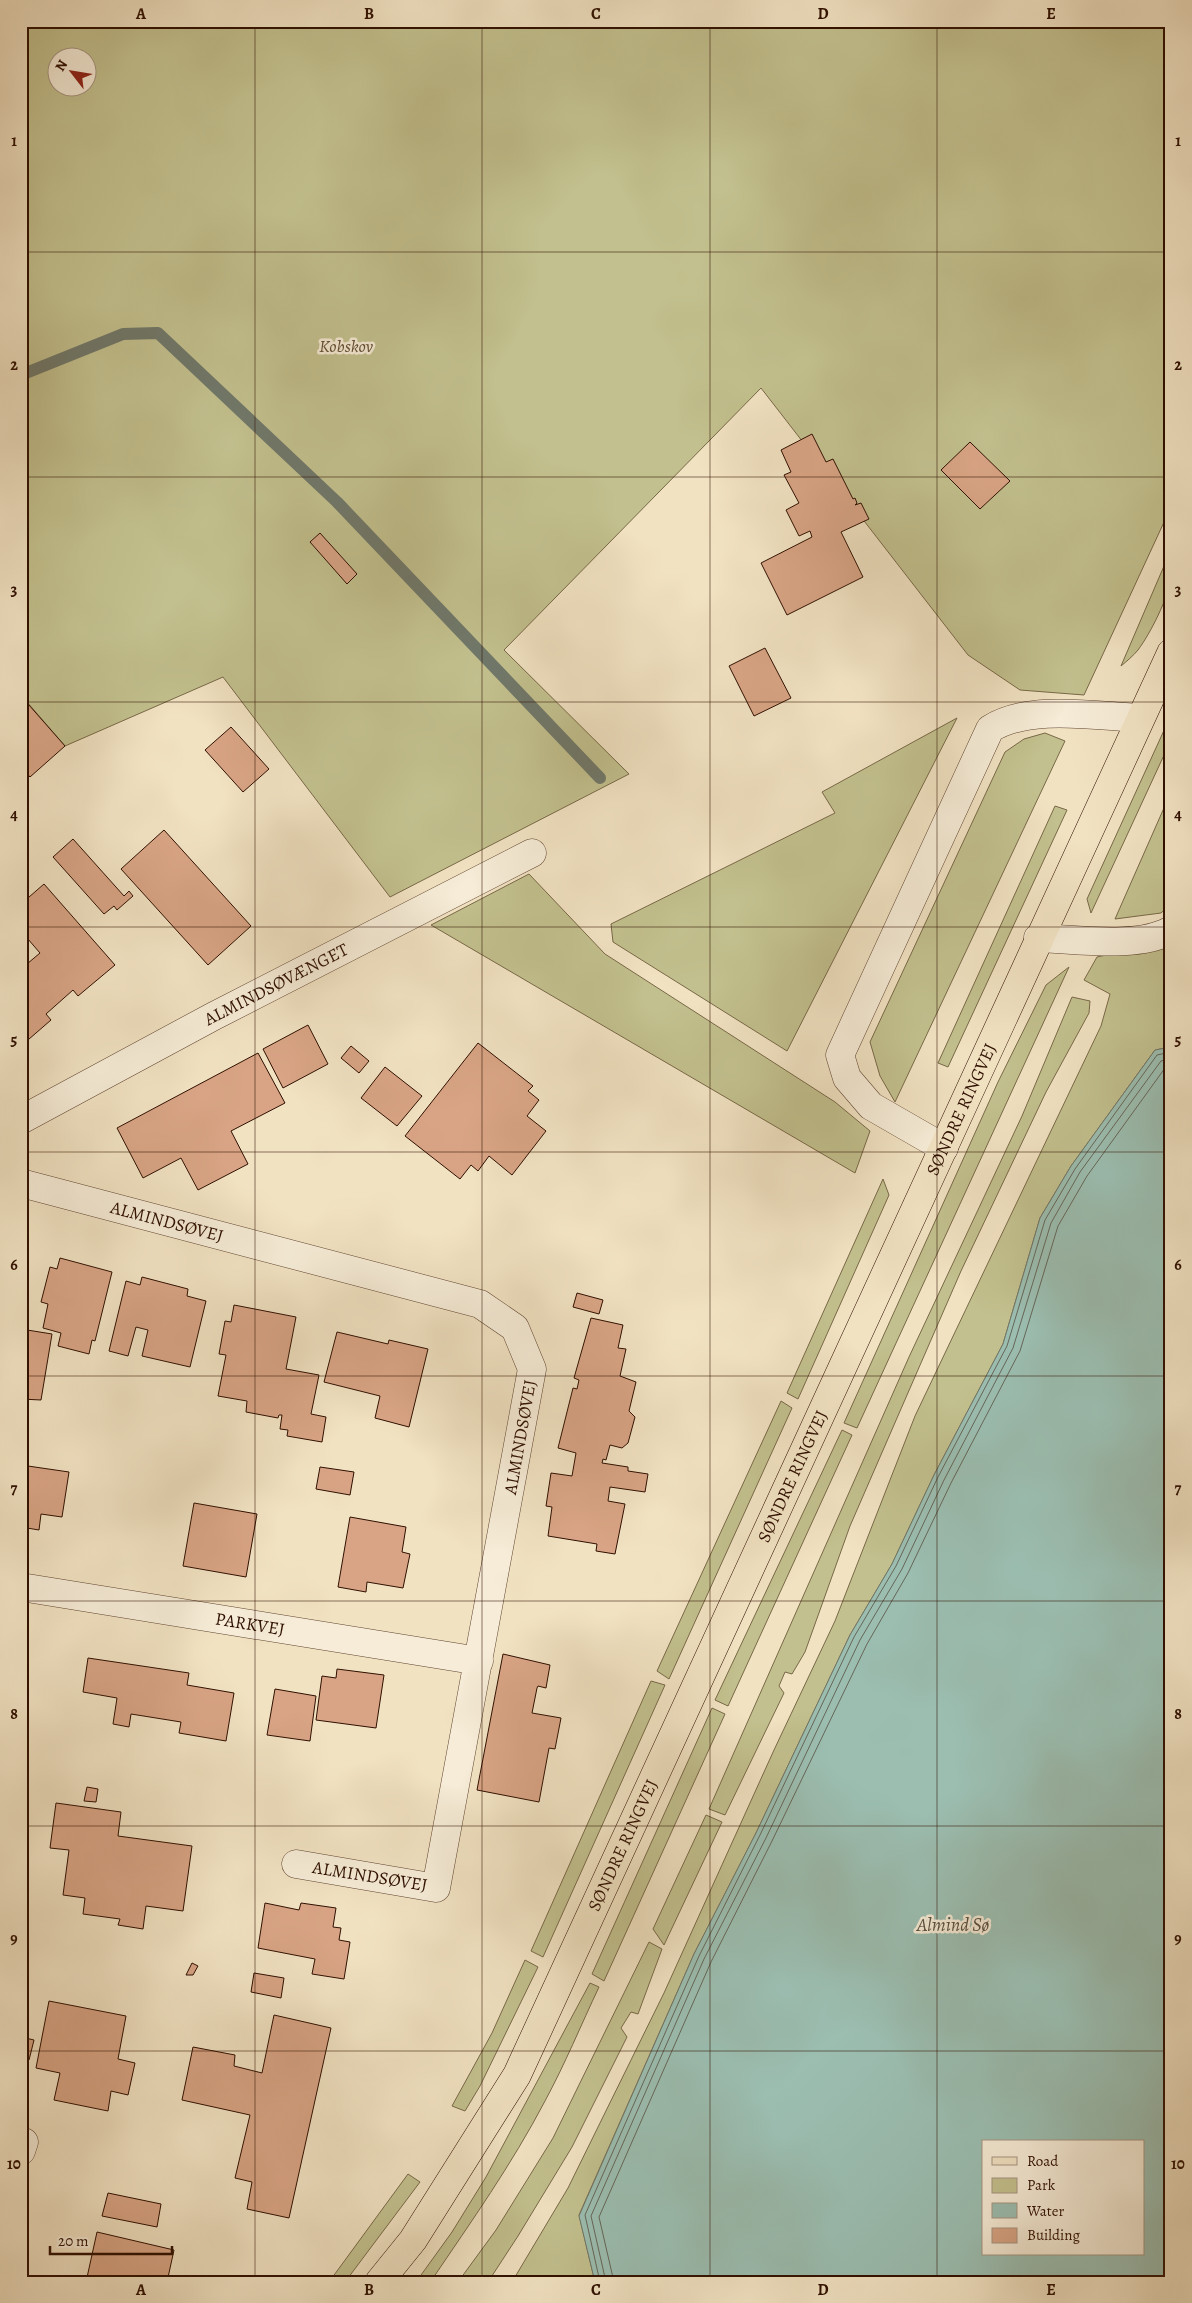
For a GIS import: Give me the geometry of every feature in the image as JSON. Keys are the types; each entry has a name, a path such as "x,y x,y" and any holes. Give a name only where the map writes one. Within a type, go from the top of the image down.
{"main road":[{"name":"SØNDRE RINGVEJ","path":"379,2282 413,2240 517,2075 944,1148 1038,938 1171,653"}],"street":[{"path":"944,1148 871,1106 847,1078 840,1055 844,1046 990,729 1000,723 1028,715 1140,718"},
{"name":"ALMINDSØVÆNGET","path":"21,1120 214,1016 532,853"},
{"path":"1038,938 1133,942 1164,934 1171,930"},
{"name":"ALMINDSØVEJ","path":"21,1183 480,1304 515,1328 532,1370 436,1888 296,1864"},
{"name":"PARKVEJ","path":"21,1587 479,1661"}],"green space":[{"name":"Kobskov","path":"21,21 1171,21 1171,507 1084,695 1020,690 968,655 761,388 504,650 629,774 390,897 223,677 65,746 21,695"},
{"path":"1164,566 1171,577 1163,605 1143,643 1121,666"},
{"path":"1171,715 1171,740 1091,913 1087,899"},
{"path":"957,718 787,1051 613,942 611,924 835,813 822,792"},
{"path":"1045,733 1065,741 895,1102 880,1076 870,1042 1005,752 1024,739"},
{"path":"1171,792 1171,904 1161,913 1115,919"},
{"path":"1055,806 1067,810 948,1067 938,1063"},
{"path":"529,874 605,954 835,1102 870,1131 855,1173 431,925"},
{"path":"1171,941 1171,1047 1155,1050 1071,1166 1040,1218 1003,1344 934,1475 892,1564 850,1635 756,1833 694,1954 579,2215 595,2282 512,2282 568,2188 664,1993 774,1750 835,1621 915,1416 1101,1026 1110,994 1084,980 1097,957"},
{"path":"1069,967 857,1428 844,1423 998,1082 1046,985"},
{"path":"1072,997 1090,1001 1089,1013 1046,1092 961,1271 850,1526 805,1652 792,1674 785,1672 779,1686 784,1693 725,1815 709,1809 909,1357 1022,1116"},
{"path":"883,1179 889,1195 798,1399 787,1393"},
{"path":"781,1401 792,1408 669,1679 657,1671"},
{"path":"842,1430 852,1435 728,1706 715,1700"},
{"path":"651,1681 665,1685 543,1957 531,1951"},
{"path":"712,1708 725,1714 604,1981 592,1974"},
{"path":"706,1815 722,1822 664,1945 653,1929"},
{"path":"649,1942 662,1949 638,2014 631,2012 621,2028 627,2037 572,2147 488,2282 458,2282 496,2230 553,2138"},
{"path":"525,1960 538,1967 480,2086 465,2111 452,2106 492,2033"},
{"path":"590,1983 599,1987 552,2087 519,2147 431,2281 416,2282 452,2232 486,2177"},
{"path":"408,2174 420,2182 345,2282 329,2282"}],"water":[{"name":"Almind Sø","path":"1171,1047 1171,2282 595,2282 579,2216 694,1954 756,1833 850,1635 892,1564 934,1475 1003,1344 1040,1218 1071,1166 1155,1050"}],"building":[{"path":"812,434 826,462 833,459 853,499 855,498 857,503 855,505 861,503 869,519 841,532 863,577 787,615 761,563 812,537 810,531 799,536 786,510 799,503 784,475 791,472 781,450"},
{"path":"970,442 1010,481 980,509 941,470"},
{"path":"320,533 357,574 347,584 310,542"},
{"path":"765,648 791,698 754,716 729,666"},
{"path":"21,696 65,746 30,777 21,767"},
{"path":"231,727 269,769 243,792 205,750"},
{"path":"164,830 251,926 208,965 121,869"},
{"path":"73,839 124,896 129,891 133,896 117,910 114,906 104,914 53,857"},
{"path":"44,884 115,965 78,996 73,990 46,1014 51,1020 21,1046 21,969 40,953 21,931 21,904"},
{"path":"308,1025 328,1064 283,1088 263,1049"},
{"path":"478,1043 533,1086 528,1091 539,1100 527,1116 546,1131 512,1175 489,1156 478,1171 471,1165 460,1179 405,1136"},
{"path":"351,1046 369,1061 359,1073 341,1058"},
{"path":"258,1053 285,1103 231,1131 248,1164 198,1190 181,1158 143,1178 117,1128"},
{"path":"385,1067 422,1096 397,1126 361,1098"},
{"path":"21,1253 27,1254 21,1286"},
{"path":"60,1258 112,1272 95,1341 92,1340 89,1354 58,1346 61,1333 43,1328 48,1304 41,1302 50,1267 57,1269"},
{"path":"142,1277 188,1289 187,1296 206,1301 190,1367 142,1356 148,1330 136,1327 128,1356 109,1351 126,1281 140,1285"},
{"path":"577,1293 603,1300 599,1314 573,1307"},
{"path":"234,1305 296,1317 286,1369 319,1375 311,1414 326,1417 322,1442 287,1436 288,1430 280,1429 282,1415 279,1415 278,1418 246,1412 247,1401 218,1396 226,1355 219,1354 225,1321 231,1322"},
{"path":"591,1318 623,1325 618,1348 626,1349 620,1376 636,1382 629,1411 635,1417 628,1443 622,1448 610,1445 606,1460 603,1459 602,1463 628,1467 628,1471 648,1474 645,1492 610,1487 608,1501 625,1504 615,1554 596,1551 597,1544 548,1536 552,1507 546,1506 551,1473 572,1476 576,1453 558,1448 573,1388 577,1389 579,1380 574,1378"},
{"path":"21,1329 52,1334 41,1400 21,1399"},
{"path":"337,1332 388,1344 389,1340 428,1349 409,1427 375,1418 380,1396 324,1382"},
{"path":"21,1465 69,1472 62,1517 41,1514 39,1530 21,1527"},
{"path":"320,1467 354,1472 350,1495 316,1489"},
{"path":"194,1503 257,1514 246,1577 183,1566"},
{"path":"350,1517 406,1527 402,1552 410,1554 403,1588 367,1582 366,1592 338,1587"},
{"path":"503,1654 550,1665 546,1688 538,1686 532,1713 561,1718 555,1749 549,1748 539,1802 477,1790"},
{"path":"88,1658 189,1673 187,1685 234,1693 226,1741 179,1733 181,1722 131,1714 129,1727 113,1724 117,1698 83,1692"},
{"path":"337,1669 384,1675 376,1728 316,1720 322,1676 336,1678"},
{"path":"275,1689 316,1696 310,1741 267,1735"},
{"path":"87,1787 98,1789 96,1802 84,1801"},
{"path":"56,1803 121,1812 118,1836 192,1846 183,1911 146,1906 143,1929 118,1925 120,1919 83,1914 85,1898 63,1895 69,1850 50,1848"},
{"path":"265,1903 299,1910 301,1903 336,1908 333,1927 341,1928 339,1940 350,1942 344,1979 312,1974 315,1959 258,1948"},
{"path":"192,1963 198,1966 193,1975 186,1975"},
{"path":"254,1973 284,1978 281,1998 251,1992"},
{"path":"49,2001 126,2016 118,2059 135,2063 128,2095 111,2091 108,2111 54,2100 60,2073 36,2068"},
{"path":"274,2015 331,2028 289,2218 247,2209 252,2182 235,2178 250,2115 182,2100 193,2047 235,2055 234,2066 262,2073"},
{"path":"21,2037 34,2040 29,2060 21,2059"},
{"path":"108,2193 161,2204 157,2227 102,2216"},
{"path":"97,2232 174,2250 167,2282 86,2282"}],"waterway":[{"path":"21,375 123,334 158,333 337,502 600,778"}]}
